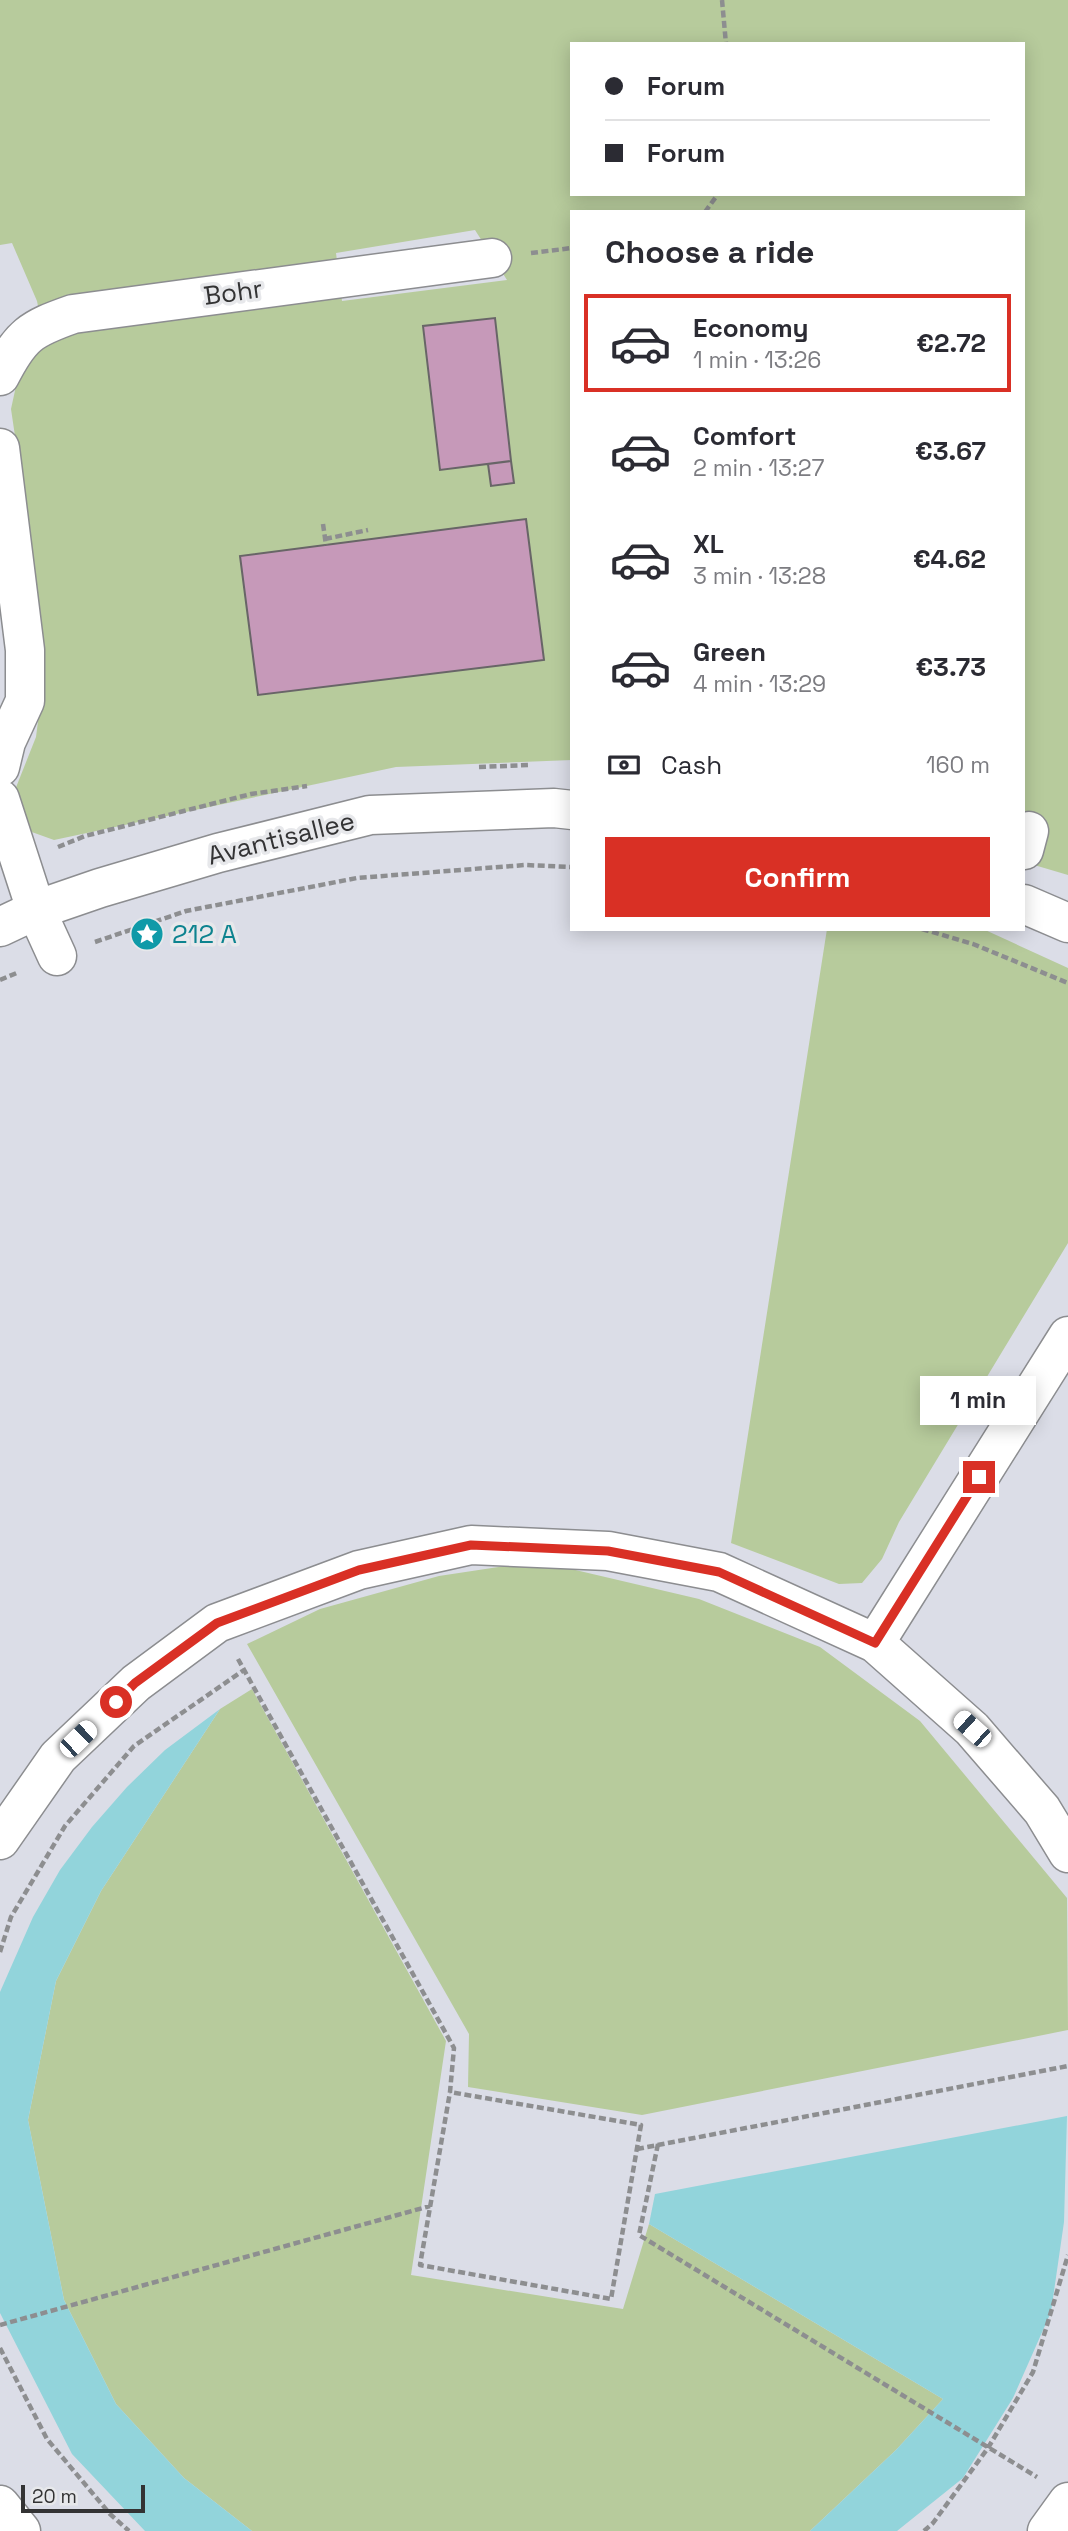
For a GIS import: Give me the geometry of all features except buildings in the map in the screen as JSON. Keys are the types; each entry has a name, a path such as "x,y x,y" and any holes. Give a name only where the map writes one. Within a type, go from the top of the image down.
{"street":[{"name":"Bohr","path":"0,376 17,346 38,327 73,314 492,258"},
{"path":"0,448 13,656 25,701 6,741 0,767"},
{"path":"0,799 36,910 57,956"},
{"name":"Avantisallee","path":"0,926 36,910 100,888 218,853 370,815 554,808 570,810"},
{"path":"1025,904 1068,923"},
{"path":"875,1643 1068,1336"},
{"path":"0,1840 58,1757 135,1683 217,1623 359,1570 471,1545 608,1551 719,1572 875,1643 972,1729 1042,1810 1068,1853"},
{"path":"1047,2531 1057,2492"},
{"path":"0,2505 20,2531"}],"path":[{"path":"722,0 726,42"},
{"path":"323,524 326,542 368,530"},
{"path":"0,981 57,956 186,911 357,878 525,865 570,867"},
{"path":"929,931 973,944 1068,983"},
{"path":"217,1623 454,2048 450,2092 420,2265 611,2299 641,2125 450,2092"},
{"path":"0,1952 11,1917 65,1826 134,1746 244,1670"},
{"path":"637,2149 1068,2066"},
{"path":"658,2144 639,2235 1057,2492"},
{"path":"0,2325 393,2214 430,2206"},
{"path":"924,2531 933,2523 988,2448 1032,2372 1068,2255"},
{"path":"0,2348 47,2439 110,2514 129,2531"}],"shaded area":[{"path":"0,0 1068,0 1068,2531 0,2531"}],"green space":[{"path":"0,0 1068,0 1068,875 1025,862 1025,210 570,210 570,760 396,767 54,840 29,831 13,795 36,737 41,698 24,497 11,409 21,363 45,341 37,301 12,243 0,245","holes":["475,230 507,280 342,301 336,253"]},
{"path":"827,931 987,931 1068,968 1068,1243 899,1522 882,1559 862,1583 839,1584 731,1543"},
{"path":"537,1561 699,1599 820,1647 920,1721 1067,1898 1068,2030 642,2115 468,2087 469,2034 247,1644 320,1609 439,1576"},
{"path":"252,1689 446,2041 411,2275 623,2309 649,2224 943,2399 896,2450 810,2531 252,2531 184,2478 116,2404 64,2300 28,2120 56,1981 101,1891 220,1709"}],"water":[{"path":"220,1709 101,1891 56,1981 28,2120 64,2300 116,2404 184,2478 252,2531 145,2531 72,2454 0,2313 0,1992 33,1917 60,1870 92,1827 127,1787 165,1750"},
{"path":"1067,2116 1064,2222 1051,2312 1013,2398 963,2478 897,2531 810,2531 896,2450 943,2399 649,2224 655,2194"}],"place":[{"name":"212 A","path":"147,934"}],"route":[{"path":"116,1702 135,1683 217,1623 359,1570 471,1545 608,1551 719,1572 875,1643 979,1477"}]}
